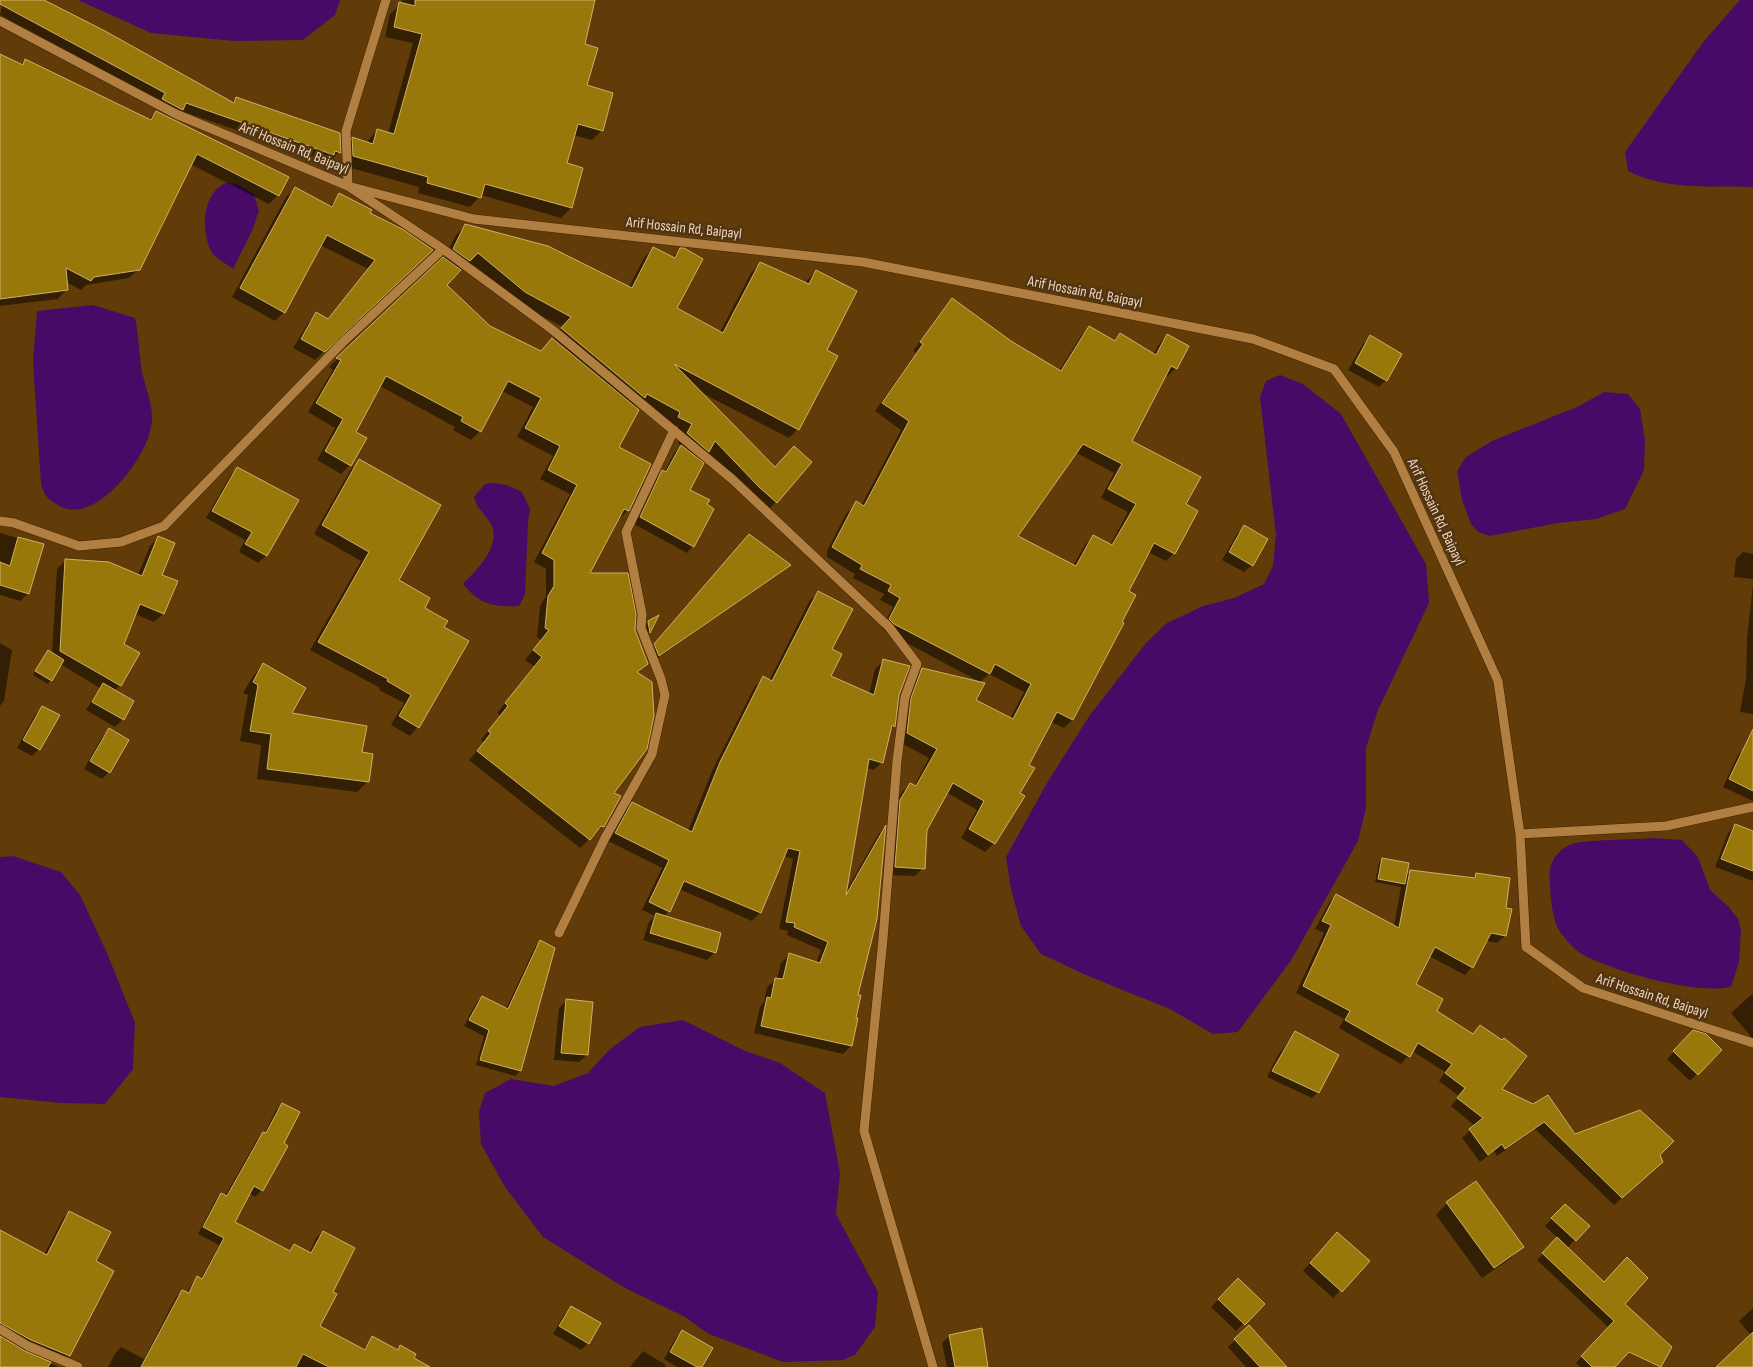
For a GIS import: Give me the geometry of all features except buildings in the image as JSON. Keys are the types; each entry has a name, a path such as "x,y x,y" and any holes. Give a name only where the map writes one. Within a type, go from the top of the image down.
{"street":[{"path":"386,0 346,131 348,186 442,249 554,331 674,430 732,479 889,627 917,664 905,697 897,761 883,939 864,1131 933,1367"},
{"name":"Arif Hossain Rd, Baipayl","path":"0,21 176,114 348,186 474,219 863,262 1253,339 1334,369 1394,452 1498,681 1520,834 1526,947 1583,988 1753,1043"},
{"path":"0,521 14,523 79,546 121,542 164,526 342,343 442,249"},
{"path":"559,932 605,838 652,754 664,706 665,695 661,679 641,628 642,614 626,532 674,430"},
{"path":"1520,834 1666,826 1753,807"},
{"path":"0,1329 28,1346 78,1367"}],"shaded area":[{"path":"78,0 340,0 335,15 303,40 234,41 151,33"},
{"path":"1740,0 1753,0 1753,187 1705,187 1673,184 1642,177 1628,171 1625,152 1704,41"},
{"path":"225,183 237,184 254,194 259,211 252,231 233,269 211,251 205,223 208,204 212,196"},
{"path":"93,305 135,318 142,372 151,406 152,421 144,448 125,477 98,501 84,508 70,509 50,500 41,484 33,361 37,311"},
{"path":"1280,375 1303,384 1341,414 1426,564 1429,603 1378,710 1366,748 1366,808 1358,841 1292,959 1238,1032 1213,1034 1170,1009 1088,976 1041,954 1021,926 1011,889 1006,857 1047,783 1090,715 1146,643 1167,623 1203,606 1234,598 1264,584 1273,566 1276,535 1260,397 1266,381"},
{"path":"1604,392 1628,394 1640,409 1645,440 1644,470 1625,509 1596,519 1558,523 1490,536 1478,532 1471,524 1462,500 1457,471 1466,457 1492,441 1579,406"},
{"path":"485,484 507,485 522,492 530,509 525,594 519,606 502,606 488,603 475,596 463,584 475,572 491,549 494,532 474,497"},
{"path":"1653,838 1682,840 1698,857 1710,890 1729,907 1738,919 1741,930 1739,962 1731,987 1716,989 1697,988 1632,974 1580,953 1559,930 1551,902 1550,873 1552,862 1559,852 1576,843"},
{"path":"13,856 61,872 80,895 107,953 135,1023 133,1069 105,1104 61,1103 0,1097 0,857"},
{"path":"683,1020 743,1050 780,1063 825,1093 840,1173 836,1214 878,1292 875,1327 855,1355 843,1360 783,1362 709,1334 685,1317 625,1288 543,1237 505,1187 481,1144 479,1112 485,1093 511,1079 554,1086 588,1073 610,1049 640,1027"}]}
